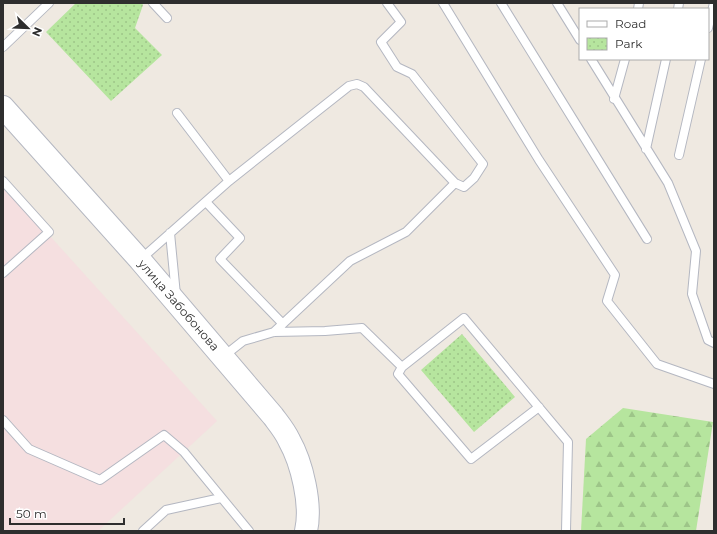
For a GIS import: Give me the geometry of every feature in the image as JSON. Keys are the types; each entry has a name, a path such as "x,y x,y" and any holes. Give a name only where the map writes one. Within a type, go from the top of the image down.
{"street":[{"name":"улица Забобонова","path":"3,107 177,302 273,416 290,440 303,477 308,500 306,529"}],"lane":[{"path":"3,47 49,3"},
{"path":"153,3 167,18"},
{"path":"140,260 229,181 349,86 357,84 364,87 455,183 464,187 474,178 483,164 412,74 397,66 381,42 401,22 387,3"},
{"path":"443,3 539,160 615,275 608,301 657,364 714,384"},
{"path":"501,3 646,238"},
{"path":"557,3 579,38"},
{"path":"709,24 714,3"},
{"path":"592,60 614,99 668,183 696,251 692,294 708,340 714,343"},
{"path":"614,99 625,60"},
{"path":"646,149 666,60"},
{"path":"678,155 701,60"},
{"path":"178,113 229,181"},
{"path":"3,181 49,232 3,273"},
{"path":"274,332 350,261 406,232 455,183"},
{"path":"206,202 240,238 220,259 282,323"},
{"path":"170,233 177,302"},
{"path":"539,407 471,459 398,374 402,367 464,318 539,407 568,442 566,531"},
{"path":"224,356 243,341 274,332 325,331 362,328 402,367"},
{"path":"3,420 29,449 100,480 164,435 184,452 249,531"},
{"path":"143,531 166,510 221,498"}],"shaded area":[{"path":"3,184 217,421 98,531 3,531"}],"green space":[{"path":"76,3 142,3 143,5 135,28 162,55 111,101 46,32"},
{"path":"462,334 515,397 474,432 421,370"},
{"path":"623,408 713,422 696,531 581,531 586,439"}]}
